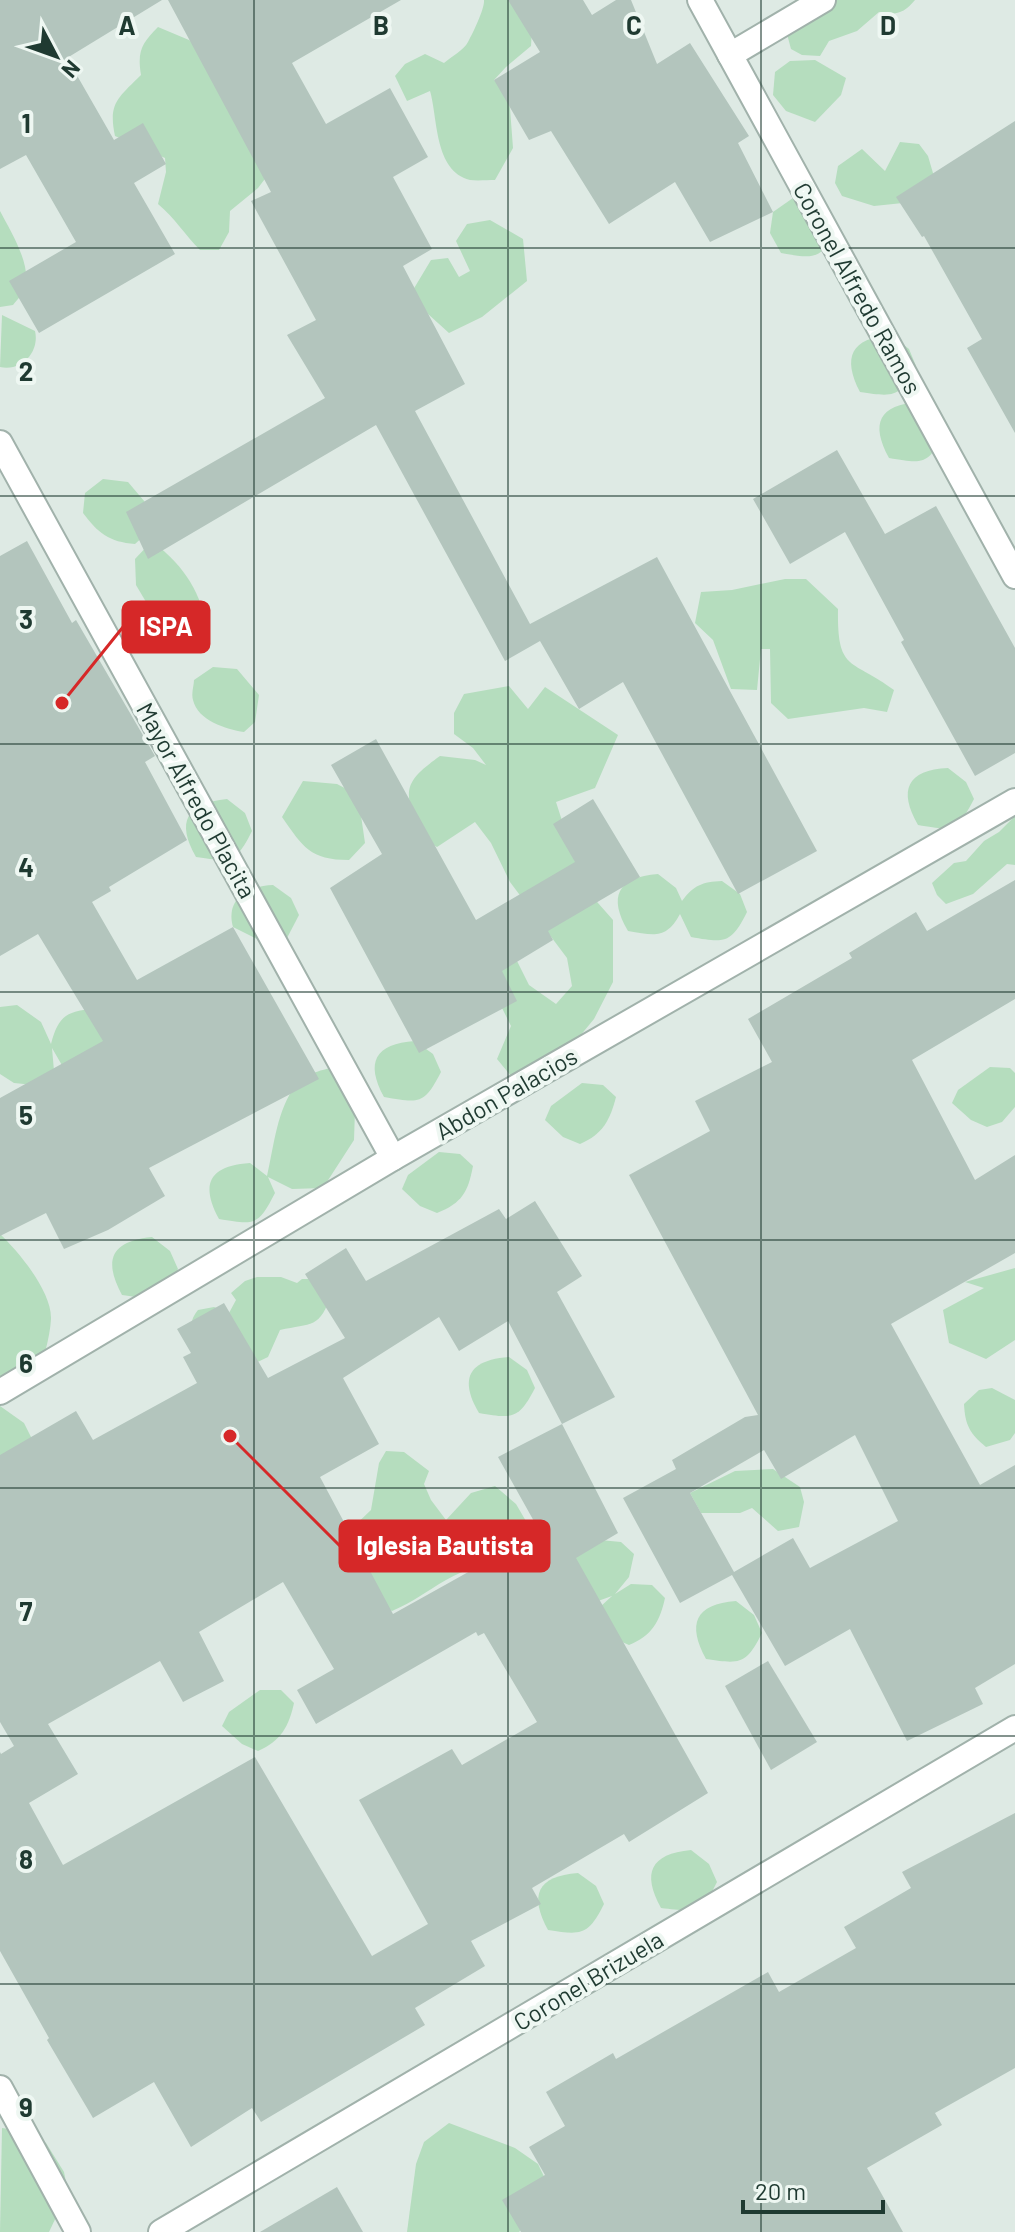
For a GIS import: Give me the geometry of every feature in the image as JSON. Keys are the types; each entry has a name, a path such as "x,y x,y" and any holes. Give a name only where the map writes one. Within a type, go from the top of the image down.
{"street":[{"name":"Coronel Alfredo Ramos","path":"700,0 1015,576"},
{"path":"730,55 823,0"},
{"name":"Mayor Alfredo Placita","path":"0,443 393,1158"},
{"name":"Abdon Palacios","path":"0,1392 393,1158 1015,801"},
{"name":"Coronel Brizuela","path":"161,2232 1015,1728"},
{"path":"0,2088 78,2232"}],"green space":[{"path":"484,0 569,0 532,29 531,46 494,80 509,95 513,148 495,180 470,180 458,175 444,155 430,91 407,101 395,76 405,64 425,54 444,63 460,51 476,27"},
{"path":"803,0 915,0 899,12 879,12 857,31 829,41 820,56 802,55 791,49 787,34"},
{"path":"158,27 189,40 214,57 277,163 258,188 230,211 229,232 219,250 200,250 158,204 166,172 165,158 115,136 114,108 141,75 142,48"},
{"path":"815,60 846,78 841,95 815,122 786,111 773,95 775,72 790,61"},
{"path":"900,142 919,144 928,156 935,180 922,201 874,206 842,196 835,183 838,166 862,149 885,171"},
{"path":"812,197 830,210 837,228 831,239 816,255 781,253 770,233 773,212 793,198"},
{"path":"0,211 23,259 26,280 24,291 13,305 0,307"},
{"path":"490,220 523,239 527,281 482,317 449,333 428,314 413,290 431,260 448,258 459,277 470,271 456,241 467,224"},
{"path":"2,315 35,331 36,339 27,359 8,368 0,367"},
{"path":"891,335 909,349 916,366 895,393 860,392 852,369 854,352 867,340"},
{"path":"919,402 945,432 934,451 924,460 889,458 880,435 882,418 895,407"},
{"path":"103,479 128,482 150,508 146,534 135,544 105,535 83,513 85,493"},
{"path":"152,541 183,571 196,593 209,635 199,646 178,644 165,634 136,585 135,559"},
{"path":"785,579 806,579 838,609 838,630 844,654 850,662 894,690 887,712 864,708 788,719 771,703 770,649 761,649 757,690 731,689 713,640 695,623 701,592 732,590"},
{"path":"213,667 237,669 259,695 255,722 244,732 214,723 196,707 192,698 194,680"},
{"path":"509,686 528,709 545,687 618,735 595,788 556,802 583,886 613,920 613,982 594,1019 556,1065 511,1076 497,1059 511,1026 484,972 513,953 529,985 556,1004 572,986 567,958 510,882 491,843 475,822 437,847 419,836 409,799 412,782 440,756 475,760 486,765 473,748 454,734 454,713 464,694"},
{"path":"948,768 966,782 974,799 963,818 953,827 918,825 908,802 910,784 923,773"},
{"path":"303,781 337,784 358,795 365,843 349,860 325,858 309,850 282,817"},
{"path":"227,799 245,813 252,831 231,858 196,857 187,834 189,816 202,805"},
{"path":"1015,816 1015,865 1007,864 973,894 946,904 937,895 932,883 954,863 966,861 984,841 999,832"},
{"path":"658,874 676,888 682,901 699,885 722,881 740,894 747,912 726,939 691,937 680,914 670,928 658,934 628,931 618,908 620,891 633,879"},
{"path":"273,885 291,898 299,915 287,938 271,946 233,927 231,917 232,908 241,896 256,888"},
{"path":"17,1005 41,1022 51,1044 64,1017 93,1009 119,1041 63,1067 52,1048 54,1071 34,1085 14,1083 0,1074 0,1007"},
{"path":"415,1041 433,1054 441,1072 435,1083 420,1099 384,1097 375,1074 377,1057 391,1046"},
{"path":"343,1065 355,1110 354,1140 323,1188 292,1189 268,1177 275,1193 259,1217 248,1222 219,1219 210,1196 212,1179 225,1168 250,1163 267,1176 280,1116 296,1085 311,1074"},
{"path":"990,1067 1010,1068 1015,1073 1015,1107 1002,1122 987,1127 971,1120 952,1103 958,1090"},
{"path":"582,1083 603,1085 616,1097 604,1125 594,1136 580,1144 563,1137 545,1120 551,1106"},
{"path":"439,1152 460,1154 473,1166 462,1196 437,1213 420,1206 402,1189 408,1175"},
{"path":"0,1234 40,1285 50,1308 51,1319 38,1381 0,1400"},
{"path":"152,1237 170,1251 178,1269 167,1287 156,1296 122,1295 113,1272 114,1254 127,1243"},
{"path":"1015,1268 1015,1340 986,1359 949,1343 943,1310 984,1288 965,1282"},
{"path":"257,1277 281,1277 297,1283 302,1279 322,1279 331,1293 319,1319 307,1325 280,1330 268,1357 249,1366 217,1349 191,1353 195,1338 193,1317 198,1310 214,1307 229,1313 236,1300 231,1293 245,1281"},
{"path":"509,1357 527,1370 535,1388 524,1406 514,1414 479,1413 469,1390 471,1373 484,1362"},
{"path":"992,1388 1015,1400 1015,1433 1010,1440 986,1447 969,1428 964,1404 979,1390"},
{"path":"0,1406 24,1423 37,1449 0,1488"},
{"path":"386,1451 404,1452 429,1471 424,1484 446,1520 471,1493 495,1486 516,1504 530,1528 514,1548 446,1580 392,1611 374,1600 358,1583 358,1548 349,1531 371,1510 379,1463"},
{"path":"773,1469 800,1487 804,1502 799,1527 778,1531 752,1508 740,1513 701,1513 690,1493 735,1471"},
{"path":"600,1540 621,1542 634,1554 629,1577 615,1594 631,1584 652,1585 665,1598 654,1627 629,1645 613,1638 600,1607 612,1596 598,1601 568,1563"},
{"path":"736,1601 754,1615 762,1633 741,1660 706,1659 697,1636 698,1618 711,1606"},
{"path":"260,1690 281,1690 294,1703 283,1732 273,1743 258,1751 242,1744 222,1726 229,1712"},
{"path":"691,1850 709,1864 717,1882 706,1900 696,1908 661,1908 652,1885 654,1867 666,1856"},
{"path":"578,1873 596,1886 604,1904 593,1922 582,1931 568,1933 548,1930 539,1907 540,1890 553,1878"},
{"path":"449,2123 515,2148 538,2164 548,2185 529,2221 519,2232 407,2232 416,2164 424,2142"},
{"path":"2,2128 23,2131 46,2143 64,2172 68,2192 49,2232 0,2232"}],"building":[{"path":"0,0 162,0 67,58 114,140 143,123 166,164 134,183 175,254 39,333 9,281 76,242 26,155 0,169"},
{"path":"168,0 401,0 292,63 326,124 390,88 428,157 393,177 432,249 403,266 465,384 415,411 530,624 657,557 817,851 738,894 623,682 579,709 540,641 505,661 376,425 148,559 126,512 325,398 287,335 316,320 251,201 271,192"},
{"path":"508,0 583,0 592,15 616,0 631,0 657,64 690,43 749,136 738,143 773,212 710,242 675,182 609,224 551,131 529,140 494,80 540,52"},
{"path":"1015,121 1015,433 967,348 982,339 924,236 896,197"},
{"path":"837,450 885,534 936,506 1015,648 1015,753 975,776 845,532 790,564 753,499"},
{"path":"27,541 72,623 76,620 155,756 145,762 187,840 109,887 111,891 92,902 137,980 233,927 319,1079 149,1168 165,1196 108,1230 64,1249 46,1213 0,1236 0,1098 103,1041 38,934 0,956 0,556"},
{"path":"376,739 476,920 575,862 553,824 593,799 640,877 548,931 553,940 502,971 517,1001 419,1053 330,888 382,854 331,765"},
{"path":"1015,880 1015,999 912,1060 975,1180 1015,1155 1015,1253 891,1324 980,1485 1015,1465 1015,1664 975,1688 983,1704 907,1741 850,1629 785,1666 732,1575 680,1603 623,1498 676,1469 672,1460 745,1417 758,1415 629,1175 710,1131 695,1101 772,1062 748,1019 852,958 849,953 916,912 927,931","holes":["855,1435 898,1521 810,1568 793,1538 734,1572 690,1493 764,1450 781,1479"]},
{"path":"535,1201 582,1276 557,1292 615,1397 562,1424 618,1533 576,1558 708,1793 629,1842 624,1834 532,1888 541,1904 471,1941 485,1966 415,2008 425,2025 261,2122 252,2108 191,2147 154,2082 93,2118 0,1951 0,1752 14,1746 0,1722 0,1455 76,1411 93,1440 197,1383 183,1357 191,1353 177,1329 224,1303 268,1378 345,1338 305,1274 346,1248 366,1281 499,1209 506,1219","holes":["439,1317 459,1351 508,1321 562,1424 498,1457 540,1532 393,1614 320,1477 379,1444 343,1378","283,1582 334,1669 297,1690 316,1724 476,1632 478,1636 484,1633 537,1722 462,1765 452,1749 359,1800 428,1924 372,1956 255,1757 63,1865 29,1803 78,1774 48,1724 160,1661 183,1702 224,1681 199,1632"]},
{"path":"768,1661 817,1742 771,1770 725,1686"},
{"path":"1015,1813 1015,2068 935,2113 942,2125 867,2168 903,2232 521,2232 502,2200 545,2175 529,2147 565,2126 546,2092 613,2053 616,2059 768,1972 779,1992 856,1948 844,1927 911,1888 902,1872"},
{"path":"337,2187 363,2232 260,2232"}],"place":[{"name":"ISPA","path":"62,703"},
{"name":"Iglesia Bautista","path":"230,1436"}]}
